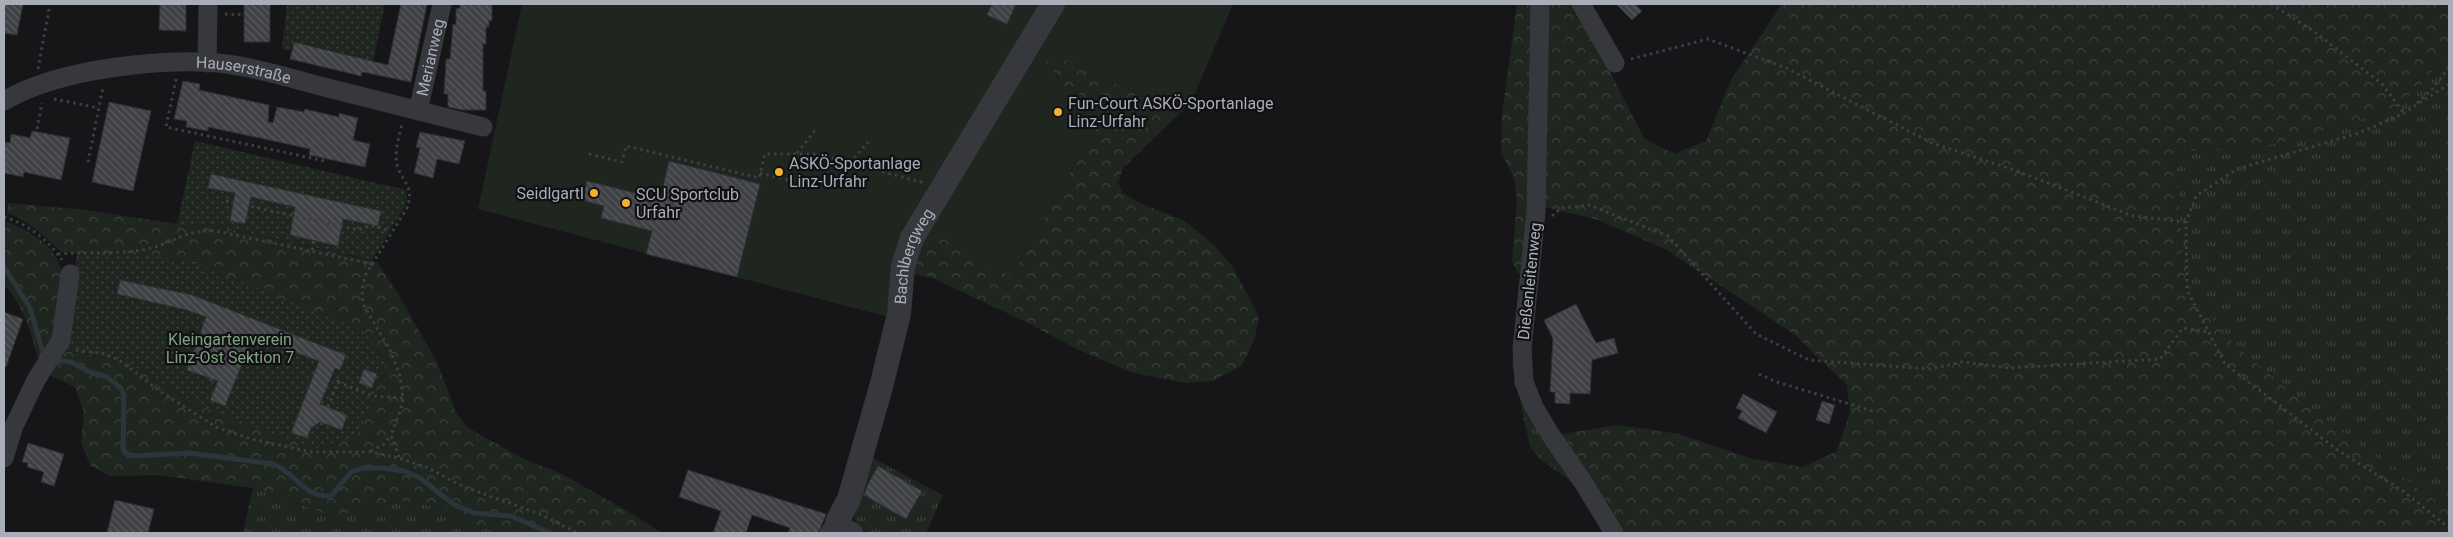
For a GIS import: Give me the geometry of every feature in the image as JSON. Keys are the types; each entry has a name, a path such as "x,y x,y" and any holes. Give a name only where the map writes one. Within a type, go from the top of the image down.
{"street":[{"name":"Merianweg","path":"412,109 442,4"},
{"name":"Bachlbergweg","path":"840,530 894,334 902,298 903,266 907,252 919,225 1054,4"},
{"name":"Dießenleitenweg","path":"1540,4 1536,106 1536,213 1522,349 1524,382 1538,414 1614,533"},
{"path":"1581,4 1615,64"},
{"path":"207,62 212,9"},
{"name":"Hauserstraße","path":"4,101 36,85 93,71 163,63 207,62 232,65 483,127"},
{"path":"4,458 24,403 61,340 70,274"}],"path":[{"path":"36,74 50,4"},
{"path":"2271,4 2312,30 2382,84 2404,113"},
{"path":"212,9 244,15"},
{"path":"1615,64 1708,38 1786,68 1932,143 2017,171 2133,216 2186,222"},
{"path":"2411,108 2434,86 2449,67"},
{"path":"178,71 166,126 325,161"},
{"path":"2449,84 2404,113 2359,133 2236,169 2196,196 2186,222 2187,290 2226,364 2339,450 2403,491 2449,528"},
{"path":"88,162 103,85"},
{"path":"37,129 43,97"},
{"path":"52,99 99,108"},
{"path":"370,452 384,444 391,435 403,398 400,376 391,352 363,304 362,289 366,274 407,208 410,199 410,188 398,168 396,158 412,109"},
{"path":"796,154 816,129"},
{"path":"850,162 868,142"},
{"path":"589,154 622,162 626,146 758,178 764,154 818,154 931,185 940,191"},
{"path":"760,173 809,185"},
{"path":"226,201 358,230 372,226 385,229 390,233"},
{"path":"1547,220 1561,208 1589,205 1668,236 1756,334 1809,360 1930,369 1962,362 2010,368 2160,359 2183,328 2209,332"},
{"path":"4,217 22,224 35,232 58,254 70,274"},
{"path":"312,250 318,221"},
{"path":"58,254 141,250 161,246 189,232 200,230 216,231 372,264"},
{"path":"210,381 228,335"},
{"path":"50,357 72,349 106,354 122,362 158,390 216,427 251,439 311,452 370,452 399,458 426,467 462,486 537,513 578,533"},
{"path":"1759,374 1776,382 1873,411"},
{"path":"321,425 338,381 372,396 403,398"},
{"path":"391,435 399,458"}],"green space":[{"path":"287,4 385,4 371,71 364,70 366,59 294,41 290,51 282,49"},
{"name":"ASKÖ-Sportanlage Linz-Urfahr","path":"522,4 1233,4 1192,100 1179,114 1041,48 1039,52 1062,84 1106,110 1011,277 914,222 892,318 478,209"},
{"path":"1517,4 1535,4 1526,275 1519,274 1512,262 1517,198 1514,178 1501,153 1502,115"},
{"path":"1546,4 1571,4 1573,12 1592,37 1644,138 1674,154 1706,141 1731,80 1782,4 2449,4 2449,50 2423,84 2395,108 2300,140 2230,150 2189,151 2176,159 2184,272 2199,303 2234,345 2331,424 2449,511 2449,533 1619,533 1556,435 1618,425 1679,434 1753,459 1803,467 1837,451 1850,413 1847,385 1794,334 1665,249 1598,220 1541,206"},
{"path":"1041,47 1179,114 1123,168 1118,183 1123,193 1140,203 1185,221 1214,245 1233,267 1259,317 1255,338 1242,365 1213,381 1186,383 1130,372 1077,349 1026,322 930,277 909,274 925,228 1011,276 1106,111 1062,84 1039,52"},
{"path":"2449,50 2449,511 2331,424 2234,345 2199,303 2184,272 2176,159 2189,151 2230,150 2300,140 2395,108 2423,84"},
{"path":"195,141 406,190 405,206 372,260 208,224 177,225"},
{"path":"8,203 86,210 190,226 208,224 377,262 400,297 438,364 456,413 468,428 524,459 562,474 641,519 661,533 505,533 479,527 436,506 405,502 384,504 357,512 329,515 253,488 156,475 109,476 90,465 81,442 84,412 75,387 46,374 60,350 124,360 199,406 115,258 61,252 20,218 7,213"},
{"path":"4,221 31,234 47,246 59,262 62,272 57,329 39,362 22,311 4,285"},
{"name":"Kleingartenverein Linz-Ost Sektion 7","path":"77,253 115,258 120,253 187,260 364,331 386,363 358,436 315,449 199,406 124,360 60,350 67,331"},
{"path":"1516,343 1514,367 1608,533 1603,533 1581,493 1572,482 1540,459 1530,447 1512,364"},
{"path":"867,455 943,495 926,533 869,533 856,525 854,516"},
{"path":"253,488 329,515 357,512 384,504 405,502 435,506 479,527 505,533 243,533"}],"building":[{"path":"4,4 23,4 17,35 4,33"},
{"path":"160,4 186,4 186,31 159,30"},
{"path":"244,4 270,4 270,42 244,42"},
{"path":"401,4 427,4 411,82 362,72 361,76 290,59 294,42 388,65"},
{"path":"460,4 492,4 492,21 489,20 489,27 486,27 486,44 483,44 483,91 486,91 486,110 463,110 448,107 448,94 444,94 446,59 450,59 453,24 456,25 456,9 460,8"},
{"path":"992,4 1016,4 1007,24 987,15"},
{"path":"1616,4 1635,4 1642,11 1632,20"},
{"path":"183,81 200,84 199,90 269,105 268,122 273,123 277,107 304,112 305,109 339,117 339,113 358,118 353,140 370,144 365,167 309,155 310,149 208,127 208,131 186,127 187,121 174,119"},
{"path":"109,102 151,111 133,191 92,182"},
{"path":"32,131 70,138 61,180 24,172 23,177 4,173 4,142 10,143 11,134 30,138"},
{"path":"420,132 465,141 459,164 437,159 433,178 414,173 420,148 416,147"},
{"path":"669,161 760,184 737,277 646,254 652,231 601,218 604,206 582,200 587,181 660,199"},
{"path":"211,174 381,211 378,226 343,219 338,246 290,235 295,207 251,197 245,224 230,221 235,193 208,188"},
{"path":"120,280 192,295 346,355 340,370 335,368 320,404 347,415 342,430 320,422 311,428 307,438 291,433 319,361 253,337 225,406 210,400 218,381 187,370 206,317 187,310 117,294"},
{"path":"1576,304 1596,343 1614,338 1618,353 1592,360 1590,394 1570,393 1570,404 1555,403 1555,392 1550,392 1553,339 1544,320"},
{"path":"4,312 23,319 6,367 4,366"},
{"path":"364,369 377,374 372,388 359,383"},
{"path":"1743,394 1777,412 1766,433 1738,418 1742,411 1736,408"},
{"path":"1822,401 1835,405 1829,424 1816,420"},
{"path":"28,443 64,454 54,486 41,482 44,472 27,467 28,463 22,462"},
{"path":"878,466 922,491 906,519 864,495"},
{"path":"688,470 826,514 818,533 788,533 790,528 752,515 746,533 713,533 721,511 679,497"},
{"path":"115,500 154,509 148,533 107,533"}],"waterway":[{"path":"4,267 30,308 42,349 47,356"},
{"path":"54,360 71,362 90,372 107,377 121,388 124,396 123,448 125,453 132,456 190,453 273,464 289,473 313,493 331,496 351,472 363,468 404,471 420,478 453,504 474,513 511,516 550,533"}],"place":[{"name":"Fun-Court ASKÖ-Sportanlage Linz-Urfahr","path":"1058,112"},
{"name":"ASKÖ-Sportanlage Linz-Urfahr","path":"779,172"},
{"name":"Seidlgartl","path":"594,193"},
{"name":"SCU Sportclub Urfahr","path":"626,203"}]}
